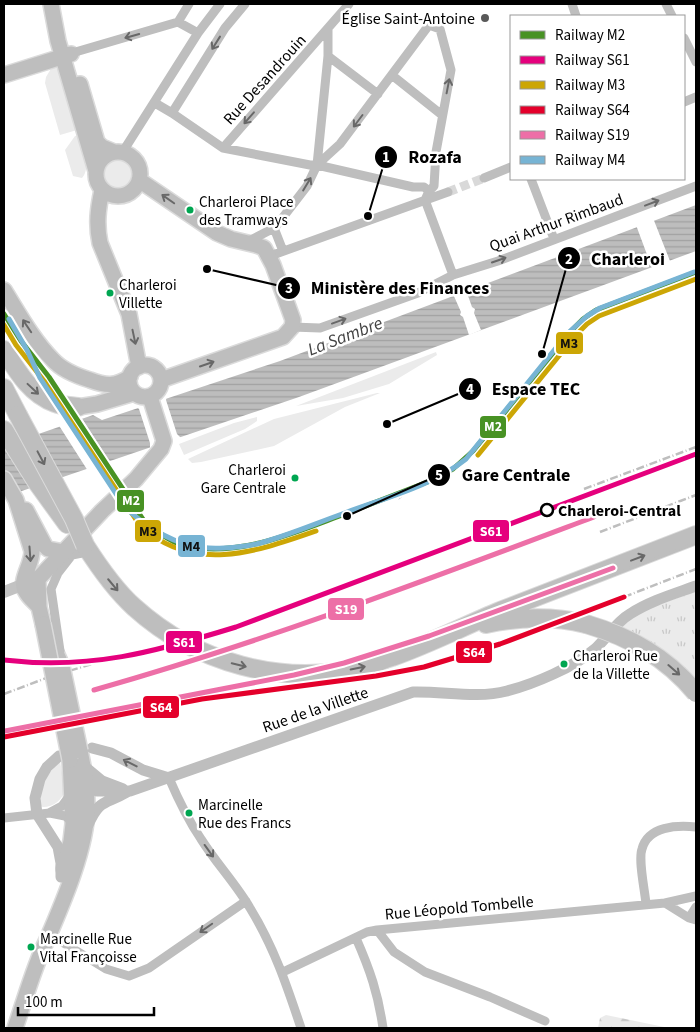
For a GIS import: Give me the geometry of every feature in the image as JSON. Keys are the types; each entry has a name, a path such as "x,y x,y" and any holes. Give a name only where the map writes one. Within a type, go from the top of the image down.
{"highway":[{"path":"4,350 21,376 37,392 56,404 78,407"},
{"path":"4,388 74,519 83,549"},
{"path":"4,430 38,484 83,549 122,595 152,622 180,641 213,657 238,665 280,673 339,672 365,667 447,635 500,611 696,535"},
{"path":"447,635 488,624 526,619 571,620 615,634 649,650 682,676 696,692"}],"main road":[{"path":"52,4 67,55 98,185 102,190 114,196 126,195 134,189 139,180 140,174 136,162 132,158 102,147 98,142 87,103 67,55"},
{"path":"4,75 67,55"},
{"path":"96,171 102,159 118,153"},
{"path":"139,180 217,232 231,239 264,248 276,254 294,320 288,332 161,380"},
{"path":"102,190 97,219 100,242 129,314 134,372 129,386 134,393 150,398"},
{"path":"4,290 29,329 53,360 79,377 99,384 112,385 120,383 144,366 154,368 161,380 157,392 150,398"},
{"path":"78,407 101,403 134,393"},
{"path":"4,592 38,579 102,511 136,479 161,449 164,440 150,398"},
{"path":"4,479 26,520 48,549 64,552"},
{"path":"26,520 32,560 22,585 26,593 46,604"},
{"path":"15,1028 75,866 84,833 87,807 43,624 46,604 38,579"},
{"path":"43,624 62,666 78,774 71,841 48,919 49,936"}],"street":[{"path":"67,55 178,22 189,4"},
{"path":"118,153 154,103 198,32 220,4"},
{"path":"172,113 225,28 245,4"},
{"name":"Rue Desandrouin","path":"223,148 349,4"},
{"path":"178,22 198,32"},
{"path":"245,243 274,228 306,186 318,165 340,144 393,76 429,25 440,29 450,70 436,152 434,186 427,196"},
{"path":"318,165 328,56 328,29"},
{"path":"685,40 696,62"},
{"path":"328,56 378,94"},
{"path":"393,76 442,115"},
{"path":"154,103 223,148 318,165 424,188 453,275"},
{"path":"484,178 510,167"},
{"path":"530,180 554,239"},
{"name":"Quai Arthur Rimbaud","path":"288,332 320,328 418,293 453,275 696,186"},
{"path":"274,228 276,254 427,196 448,192"},
{"path":"62,666 46,604 58,573 72,555 83,549"},
{"name":"Rue de la Villette","path":"84,833 103,802 117,799 130,791 412,692 474,696 506,692 544,678 593,650 628,615 696,586"},
{"path":"92,748 111,753 143,770 169,778 185,813 200,839 246,901 283,972 301,1028"},
{"path":"21,816 29,809 35,798 40,779 46,767 78,774 62,806 45,816 43,820 44,825"},
{"name":"Rue de la Villette","path":"78,774 97,791 130,791"},
{"path":"35,798 37,814 58,847 61,862 61,878"},
{"path":"4,818 50,813 65,816 84,833"},
{"path":"646,904 641,856 642,847 653,834 666,828 696,827"},
{"name":"Rue Léopold Tombelle","path":"283,972 367,932 377,930 665,903 696,896"},
{"path":"49,936 62,942 106,970 129,976 148,968 246,901"},
{"path":"665,903 693,919 696,907"},
{"path":"377,930 394,952 425,972 545,1021"},
{"path":"356,938 371,971 379,1000 383,1028"}],"green space":[{"path":"52,67 59,69 77,130 60,135 45,83"},
{"path":"79,135 86,163 85,173 82,178 73,176 65,150 75,136"},
{"path":"118,157 130,161 134,173 130,185 118,189 106,185 102,173 106,161"},
{"path":"436,352 437,355 389,384 343,398 296,406"},
{"path":"380,393 345,407 274,446 201,462 192,463 188,459 274,419"},
{"path":"257,417 257,421 245,429 184,455 179,444 234,423"},
{"path":"696,591 696,684 621,628 637,613"},
{"path":"60,761 64,794 54,804 47,807 40,806 41,792 45,781"},
{"path":"606,1015 669,1028 598,1028 600,1018"}],"shaded area":[{"name":"La Sambre","path":"696,205 696,251 299,397 4,497 4,446 93,415 102,420 280,361"}],"pier":[{"path":"653,218 670,261 652,268 636,225"},
{"path":"467,288 467,293 472,307 475,309 474,313 481,330 469,335 453,294"},
{"path":"167,395 166,400 177,434 181,438 186,439 150,451 150,443 139,409 136,406"},
{"path":"81,417 111,464 88,471 58,424"}],"tunnel":[{"path":"448,192 484,178"}],"tram line":[{"path":"399,499 414,487"}],"railway":[{"path":"584,489 696,447"},
{"path":"600,532 696,495"},
{"path":"616,573 696,543"},
{"path":"624,597 696,569"},
{"path":"4,694 49,677 112,658"}],"rail line":[{"name":"M4","path":"9,319 27,350 40,378 124,506 139,519 173,540 207,548 233,547 256,544 288,534 407,491 452,469 466,459 568,333 587,316 600,308 694,272"},
{"name":"M2","path":"4,314 21,341 49,377 144,521 166,537 183,545 210,549 230,548 269,541 308,528 430,481 453,469 473,451 571,331 583,319 596,310 696,272"},
{"name":"M3","path":"478,455 587,324 599,316 696,279"},
{"name":"M3","path":"4,325 16,345 44,381 139,524 159,540 180,550 202,554 224,554 270,546 316,531"},
{"name":"S61","path":"4,660 65,663 94,661 150,651 206,636 236,627 696,454"},
{"name":"S19","path":"94,690 283,631 594,517"},
{"name":"S19","path":"5,731 294,675 344,663 429,636 613,568"},
{"name":"S64","path":"4,737 202,699 376,676 424,667 500,644 624,597"}],"place":[{"name":"Église Saint-Antoine","path":"485,18"},
{"name":"Charleroi Place des Tramways","path":"190,210"},
{"name":"Rozafa","path":"368,216"},
{"name":"Ministère des Finances","path":"207,269"},
{"name":"Charleroi Villette","path":"110,293"},
{"name":"Charleroi","path":"542,354"},
{"name":"Espace TEC","path":"387,424"},
{"name":"Charleroi Gare Centrale","path":"295,478"},
{"name":"Charleroi-Central","path":"547,510"},
{"name":"Gare Centrale","path":"347,516"},
{"name":"Charleroi Rue de la Villette","path":"564,664"},
{"name":"Marcinelle Rue des Francs","path":"189,813"},
{"name":"Marcinelle Rue Vital Françoisse","path":"31,947"}]}
